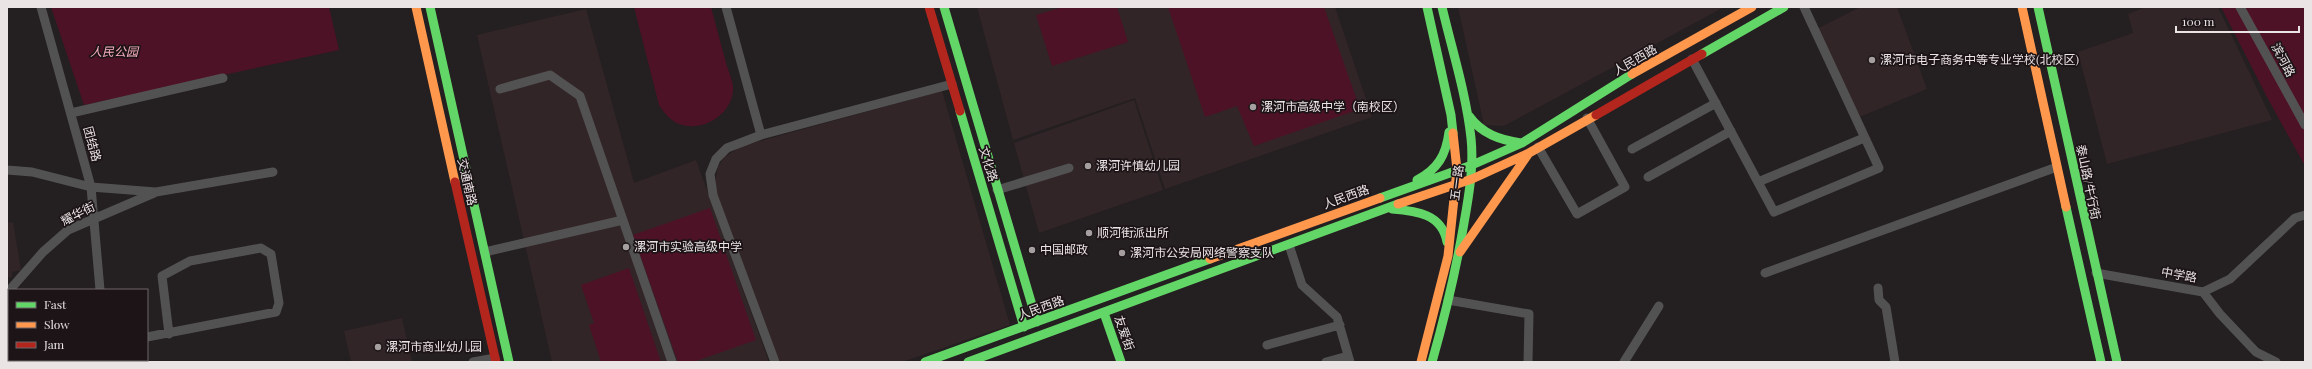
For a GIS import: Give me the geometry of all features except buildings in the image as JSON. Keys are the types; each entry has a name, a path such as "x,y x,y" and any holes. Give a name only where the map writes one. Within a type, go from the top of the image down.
{"main road":[{"name":"交通南路","path":"416,7 495,360"},
{"name":"交通南路","path":"430,7 509,362"},
{"name":"文化路","path":"929,7 1024,327"},
{"name":"文化路","path":"944,7 996,190 1037,322"},
{"name":"五一路","path":"1420,362 1434,317 1448,256 1457,170 1451,115 1427,7"},
{"name":"五一路","path":"1432,362 1458,255 1472,179 1471,137 1442,7"},
{"name":"人民西路","path":"925,362 1393,192 1472,165 1522,143 1634,74 1752,7"},
{"name":"人民西路","path":"968,362 1289,245 1385,208 1456,186 1529,153 1587,118 1784,7"},
{"path":"2022,7 2101,362"},
{"name":"泰山路/牛行街","path":"2038,7 2117,362"},
{"path":"1466,112 1475,127 1502,140 1522,143"},
{"path":"1393,192 1425,176 1445,156 1451,115"},
{"path":"1458,255 1529,153"},
{"path":"1385,208 1426,213 1436,219 1443,226 1447,237 1448,256"},
{"path":"1020,313 1034,309"},
{"name":"友爱街","path":"1104,313 1121,362"}],"street":[{"name":"团结路","path":"41,7 91,187 92,219 100,289"},
{"path":"726,7 760,136"},
{"path":"1692,59 1774,212 1879,168 1804,7"},
{"name":"滨河路","path":"2240,7 2305,126"},
{"path":"500,89 550,75 580,96 672,362"},
{"path":"71,113 223,78"},
{"path":"775,362 710,186 710,174 716,159 727,148 760,136 952,84"},
{"path":"1632,149 1716,103"},
{"path":"1538,147 1577,214 1625,187 1587,118"},
{"path":"1648,176 1731,131"},
{"path":"1758,182 1864,138"},
{"path":"1765,273 2057,167"},
{"path":"996,190 1069,168"},
{"path":"7,170 32,172 91,187 156,192 273,172"},
{"name":"耀华街","path":"11,289 43,252 68,230 156,192"},
{"path":"2203,292 2230,279 2295,218 2305,215"},
{"path":"485,252 623,220"},
{"path":"1289,245 1302,285 1337,318 1340,325 1349,359 1326,362"},
{"path":"148,337 169,334 276,312 279,303 271,254 262,248 190,260 162,276 169,334"},
{"name":"中学路","path":"2096,273 2203,292 2220,314 2256,352 2276,362"},
{"path":"1878,288 1879,300 1886,308 1895,362"},
{"path":"1448,300 1529,314 1528,362"},
{"path":"1624,362 1659,306"},
{"path":"1267,345 1340,325"},
{"path":"2256,352 2257,362"},
{"path":"473,362 495,360"}],"shaded area":[{"name":"漯河市高级中学（南校区）","path":"977,7 1335,7 1372,117 1165,189 1135,98 1013,140"},
{"path":"1458,7 1724,7 1504,126 1484,125"},
{"name":"漯河市电子商务中等专业学校(北校区)","path":"1860,7 1897,7 1927,89 1857,118 1813,31"},
{"path":"2146,7 2218,7 2272,120 2107,164 2078,52 2133,33 2128,14"},
{"name":"漯河市实验高级中学","path":"586,9 634,183 696,160 769,362 552,362 477,35"},
{"path":"942,91 1010,325 902,362 778,362 714,188 718,167 724,157 742,146"},
{"name":"漯河许慎幼儿园","path":"1134,100 1163,190 1039,233 1014,143"},
{"path":"13,222 21,270 12,272 12,277 7,278 7,223"},
{"name":"漯河市商业幼儿园","path":"402,318 412,362 351,362 344,331"}],"green space":[{"name":"人民公园","path":"51,7 329,7 339,50 84,105"},
{"path":"634,7 711,7 733,86 730,101 722,114 710,122 702,125 689,126 678,124 669,118 662,110 659,105"},
{"path":"1063,7 1117,7 1128,42 1052,66 1036,15"},
{"path":"1168,7 1324,7 1360,109 1254,146 1237,106 1205,117"},
{"path":"2221,7 2305,7 2305,166 2267,97"},
{"path":"710,208 756,340 693,362 678,362 633,235"},
{"path":"629,268 661,362 601,362 589,325 594,323 581,285"}],"traffic: fast":[{"path":"430,7 509,362"},
{"path":"944,7 1037,322"},
{"path":"1427,7 1451,115 1453,133"},
{"path":"1432,362 1446,310 1457,258 1466,212 1472,159 1471,138 1466,105 1442,7"},
{"path":"1702,54 1784,7"},
{"path":"2038,7 2117,362"},
{"path":"1380,198 1472,165 1522,143 1632,74"},
{"path":"960,111 1024,327"},
{"path":"1469,116 1486,132 1499,138 1521,143"},
{"path":"1417,180 1436,166 1446,148 1449,132"},
{"path":"968,362 1398,204"},
{"path":"2066,207 2101,362"},
{"path":"1392,209 1419,213 1434,220 1440,225 1447,242"},
{"path":"925,362 1210,259"},
{"path":"1104,313 1121,362"}],"traffic: slow":[{"path":"416,7 455,182"},
{"path":"1632,74 1752,7"},
{"path":"2022,7 2066,207"},
{"path":"1398,204 1472,179 1529,153 1596,115"},
{"path":"1421,362 1448,256 1457,170 1453,133"},
{"path":"1460,252 1529,153"},
{"path":"1210,259 1380,198"}],"traffic: jam":[{"path":"929,7 960,111"},
{"path":"1596,115 1702,54"},
{"path":"455,182 496,362"}],"place":[{"name":"漯河市电子商务中等专业学校(北校区)","path":"1872,60"},
{"name":"漯河市高级中学（南校区）","path":"1253,107"},
{"name":"漯河许慎幼儿园","path":"1088,166"},
{"name":"顺河街派出所","path":"1089,233"},
{"name":"漯河市实验高级中学","path":"626,247"},
{"name":"中国邮政","path":"1032,250"},
{"name":"漯河市公安局网络警察支队","path":"1122,253"},
{"name":"漯河市商业幼儿园","path":"378,347"}]}
